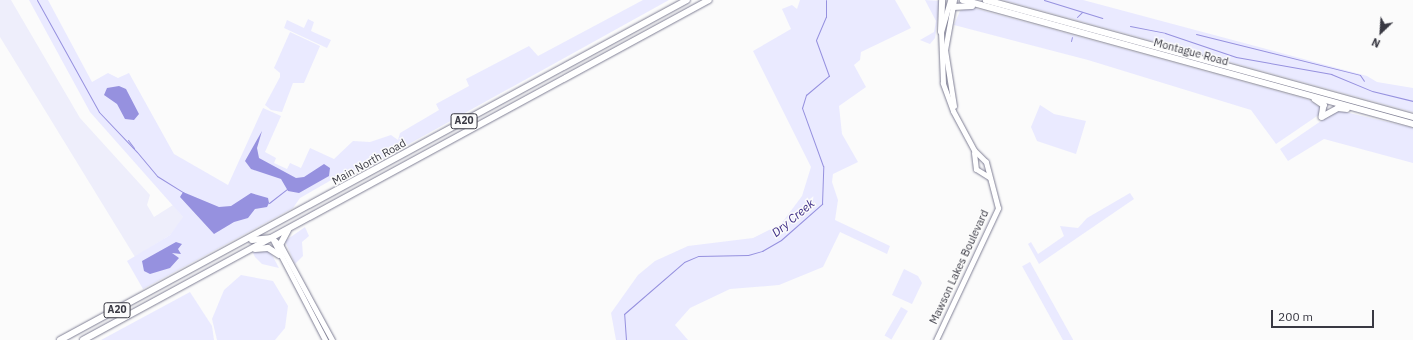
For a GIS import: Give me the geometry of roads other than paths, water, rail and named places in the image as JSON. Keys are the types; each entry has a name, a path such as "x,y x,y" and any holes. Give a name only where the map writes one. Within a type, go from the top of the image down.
{"highway":[{"name":"Main North Road","path":"60,340 687,0"},
{"name":"Main North Road","path":"83,340 709,0"},
{"path":"243,242 272,238 283,220"},
{"path":"280,245 289,229"},
{"path":"253,249 266,248 279,255"}],"main road":[{"path":"941,32 942,0"},
{"name":"Montague Road","path":"963,0 1413,124"},
{"name":"Montague Road","path":"986,0 1413,117"},
{"path":"954,7 994,9"},
{"path":"1301,93 1324,105 1322,117 1339,108 1374,113"}],"street":[{"path":"950,0 941,32 940,67 946,96 974,150 981,160 986,162 983,170 976,168 974,150"},
{"path":"954,0 954,7 946,33 946,68 961,125"},
{"path":"976,163 981,160"},
{"name":"Mawson Lakes Boulevard","path":"936,340 996,216 997,195 990,179 983,170"},
{"path":"272,238 280,245 332,340"},
{"path":"272,238 279,255 325,340"}],"waterway":[{"path":"37,0 99,112 137,152"},
{"name":"Dry Creek","path":"626,340 624,314 684,262 698,256 748,255 762,251 781,240 822,204 823,166 802,108 806,95 829,76 816,40 826,17 826,0"},
{"path":"1044,0 1102,18"},
{"path":"1077,17 1082,12"},
{"path":"1130,26 1165,33 1236,57 1331,74 1372,91 1413,101"},
{"path":"1196,34 1360,75 1364,81"},
{"path":"1071,41 1072,37"},
{"path":"128,140 134,148"},
{"path":"137,152 157,176 183,192"},
{"path":"269,203 287,189"}]}
